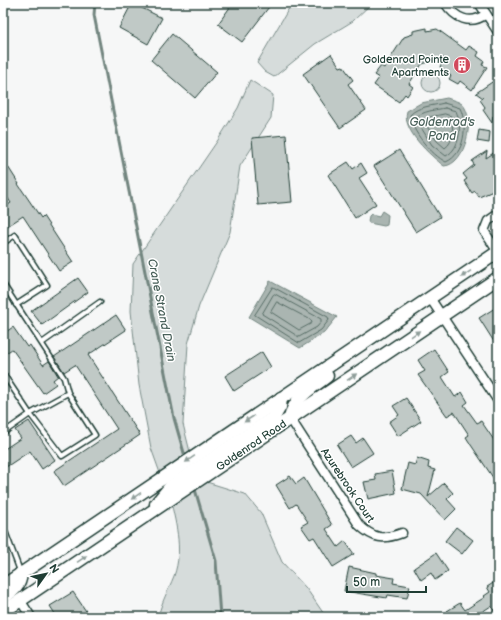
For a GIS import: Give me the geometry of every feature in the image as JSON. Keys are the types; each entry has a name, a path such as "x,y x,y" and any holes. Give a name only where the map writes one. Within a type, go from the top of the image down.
{"main road":[{"name":"Goldenrod Road","path":"3,586 21,573 175,483 218,453 282,398 498,252"},
{"name":"Goldenrod Road","path":"3,612 149,513 175,483 218,453 290,418 498,278"},
{"path":"290,418 292,409 299,398 399,319"},
{"path":"3,598 16,589 21,581 21,573"}],"street":[{"path":"445,3 454,13 463,19 472,21 486,14"},
{"path":"479,3 498,32"},
{"path":"498,214 488,221 484,231 498,252"},
{"path":"430,298 498,401"},
{"name":"Azurebrook Court","path":"290,418 359,525 370,535 388,538 402,533"},
{"path":"20,600 31,617"}],"lane":[{"path":"3,243 15,235 47,285 16,305"},
{"path":"3,284 64,378 68,393 95,435 62,456 30,414 4,375 3,376"},
{"path":"42,343 100,302"},
{"path":"3,424 5,432 30,414 68,393"},
{"path":"3,526 21,573"}],"shaded area":[{"path":"292,3 372,3 353,21 315,44 274,77 265,72 257,63"},
{"path":"431,74 437,77 440,83 437,89 431,92 425,89 422,83 425,77"},
{"path":"250,80 273,95 271,118 240,166 230,232 199,306 188,344 183,424 191,456 160,473 151,448 139,385 131,311 133,264 218,140 238,108"},
{"path":"197,479 245,494 261,513 282,562 306,588 326,617 158,617 174,576 178,555 178,534 169,493"}],"water":[{"name":"Goldenrod's Pond","path":"447,98 462,104 466,110 468,129 463,149 458,158 452,164 444,166 418,142 408,126 406,118 407,111 421,103"},
{"path":"382,211 388,215 387,225 384,226 369,223 369,216 371,214 379,216"},
{"path":"270,281 337,317 324,333 300,348 249,317"}],"building":[{"path":"132,3 162,18 148,44 119,28"},
{"path":"233,3 272,3 242,42 218,24"},
{"name":"Goldenrod Pointe Apartments","path":"427,28 427,31 437,29 466,50 469,46 479,52 477,56 484,61 482,65 487,67 472,90 460,81 458,84 449,79 451,76 440,67 444,58 422,64 409,84 413,87 407,96 405,94 399,102 374,85 379,78 374,75 381,66 384,68 404,37 413,34 413,31"},
{"path":"172,34 217,72 195,98 151,60"},
{"path":"331,54 340,67 343,66 353,80 348,84 366,110 340,128 303,74"},
{"path":"495,80 498,85 498,124 493,116 492,123 483,110 485,107 480,100 483,98 476,93"},
{"path":"479,130 490,132 489,143 477,141"},
{"path":"286,135 292,202 258,205 252,138"},
{"path":"399,150 440,217 416,232 374,166"},
{"path":"498,150 498,189 479,197 475,191 472,193 464,181 467,179 463,174 474,165 472,161 487,151 486,158"},
{"path":"3,159 41,218 43,216 73,262 59,271 23,216 3,229 3,208 11,203 3,191"},
{"path":"348,162 353,169 361,163 367,173 359,178 376,204 355,218 328,175"},
{"path":"78,278 88,292 42,325 31,311"},
{"path":"495,308 498,313 498,348 479,318"},
{"path":"116,315 126,330 88,355 140,435 64,486 54,471 117,429 75,365 64,372 54,357"},
{"path":"13,327 27,347 30,345 43,365 49,361 58,376 53,380 56,384 43,393 12,349 3,355 3,334"},
{"path":"434,349 449,372 442,377 455,397 462,392 468,402 464,405 477,423 481,421 498,446 498,485 466,437 469,435 454,412 447,416 418,375 425,371 418,360"},
{"path":"262,352 271,367 234,391 225,376"},
{"path":"406,398 421,421 398,436 389,422 399,415 393,406"},
{"path":"29,421 55,460 42,469 30,451 3,469 3,450 21,438 15,430"},
{"path":"351,436 356,443 363,438 373,453 351,467 337,445"},
{"path":"417,458 429,462 428,468 435,470 428,497 444,483 453,493 447,499 456,509 445,520 421,494 402,489 408,463 415,465"},
{"path":"392,471 396,493 368,499 364,482 376,480 375,474"},
{"path":"290,476 296,484 304,478 332,525 326,529 338,547 345,541 354,554 333,567 314,537 310,539 301,526 308,522 296,504 290,508 276,485"},
{"path":"456,527 473,540 462,554 445,541"},
{"path":"436,553 448,571 435,580 431,573 421,580 414,568"},
{"path":"349,567 376,573 376,575 394,578 393,583 410,586 407,598 388,595 387,598 344,591"},
{"path":"498,580 498,617 491,606 474,617 451,617 447,611 460,603 465,610 485,597 484,596 490,592 487,587"},
{"path":"73,592 90,617 57,617 50,606"}],"waterway":[{"name":"Crane Strand Drain","path":"95,3 94,15 174,418 186,460"},
{"name":"Crane Strand Drain","path":"194,486 216,561 220,617"}],"place":[{"name":"Goldenrod Pointe Apartments","path":"462,65"}]}
